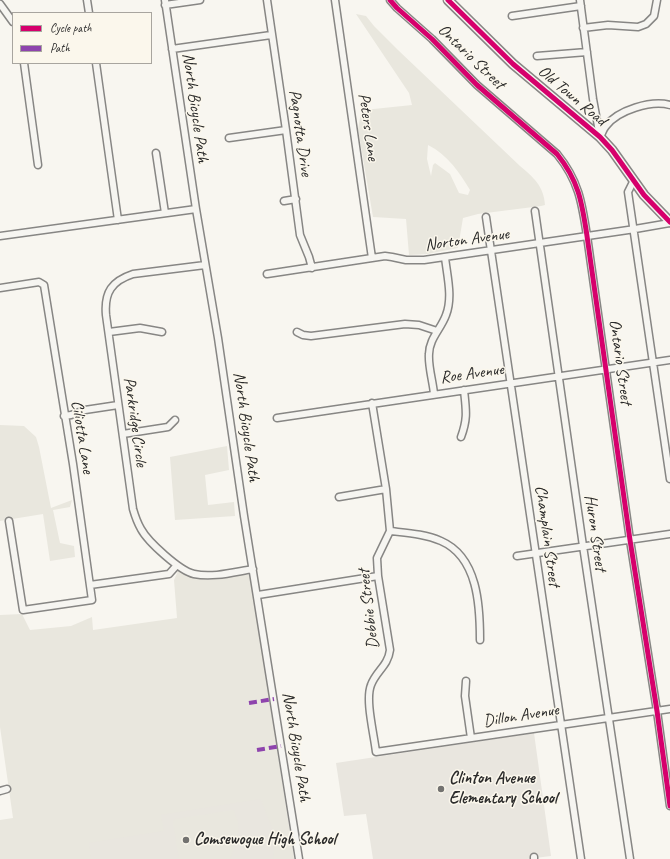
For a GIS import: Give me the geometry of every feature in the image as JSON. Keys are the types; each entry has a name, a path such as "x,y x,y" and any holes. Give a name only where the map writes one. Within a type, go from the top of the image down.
{"main road":[{"name":"Old Town Road","path":"448,0 513,64 600,138 612,150 644,195 670,222"}],"street":[{"path":"87,0 89,12"},
{"path":"165,3 200,0"},
{"name":"Pagnotta Drive","path":"267,0 300,235 312,268"},
{"name":"Peters Lane","path":"335,0 372,258"},
{"name":"Ontario Street","path":"390,0 397,8 432,38 477,85 556,154 566,165 578,190 582,202 607,369 630,540 657,711 670,806"},
{"path":"583,28 608,25 631,28 646,24 654,16 657,0"},
{"name":"North Bicycle Path","path":"165,3 200,229 204,265 227,393 253,569 300,859"},
{"path":"512,16 581,3 592,99 600,138"},
{"path":"0,4 12,21"},
{"path":"172,49 271,35"},
{"path":"538,56 586,52"},
{"path":"24,64 38,165"},
{"path":"96,64 118,220"},
{"path":"600,138 606,126 621,114 651,104 662,103 670,105"},
{"path":"231,138 286,130"},
{"path":"156,153 165,213"},
{"path":"634,180 628,192 670,479"},
{"path":"284,201 296,199"},
{"path":"0,236 196,209"},
{"name":"Huron Street","path":"535,211 608,718 630,859"},
{"name":"Champlain Street","path":"486,217 512,383 535,553 581,859"},
{"name":"Norton Avenue","path":"267,274 372,258 392,257 414,261 634,230 670,222"},
{"path":"434,394 429,354 431,342 446,314 449,302 449,291 444,257"},
{"name":"Parkridge Circle","path":"204,265 133,274 123,277 117,281 108,292 105,307 133,509 136,520 146,536 177,565 193,574 203,575 253,569"},
{"name":"Ciliotta Lane","path":"0,288 40,282 44,285 76,487 92,600 23,610 9,521"},
{"path":"297,332 303,335 311,336 405,324 419,325 437,331"},
{"path":"109,332 140,328 162,332"},
{"name":"Roe Avenue","path":"277,418 670,360"},
{"path":"461,437 466,424 467,414 464,390"},
{"path":"372,404 386,489 390,531 425,536 442,542 453,548 467,564 472,575 480,616 480,640"},
{"path":"64,416 85,410 118,405"},
{"path":"123,434 168,427 175,420"},
{"path":"338,496 386,489"},
{"name":"Debbie Street","path":"376,752 369,693 374,678 388,660 390,650 378,576 377,558 390,531"},
{"path":"517,556 670,534"},
{"path":"90,585 169,574 177,565"},
{"path":"258,595 378,576"},
{"path":"466,682 465,696 471,738"},
{"name":"Dillon Avenue","path":"376,752 670,709"},
{"path":"0,791 7,789"}],"shaded area":[{"path":"356,14 366,16 398,50 537,182 542,192 545,205 478,214 463,218 458,248 427,254 409,255 406,219 373,217 358,129 361,113 364,110 412,105 409,93","holes":["428,145 435,149 457,170 470,190 468,195 459,193 450,174 435,163 433,165 431,176 427,159"]},
{"path":"0,425 24,426 36,437 51,508 72,500 70,507 53,510 60,543 74,546 75,557 50,561 43,514 0,521"},
{"path":"227,446 229,470 205,475 208,505 234,502 235,516 175,520 170,457"},
{"path":"178,571 192,577 207,580 250,574 294,859 273,859 275,836 261,799 161,815 164,831 89,843 91,859 0,859 0,820 13,818 0,727 0,615 22,614 30,630 71,626 92,617 93,630 177,618 174,580"},
{"name":"Clinton Avenue Elementary School","path":"534,733 551,856 527,859 373,859 366,814 344,816 336,763"},
{"name":"Comsewogue High School","path":"283,792 294,859 83,859 77,822"},
{"path":"234,810 238,823 238,832 230,859 179,859 173,822 175,819"}],"marked path":[{"path":"249,703 274,699"},
{"path":"257,750 281,746"}],"cycle path":[{"path":"390,0 432,39 477,85 557,154 575,183 581,203 587,236 630,540 657,711 670,806"},
{"path":"448,0 513,64 600,137 612,150 644,195 670,222"}],"place":[{"name":"Clinton Avenue Elementary School","path":"441,789"},
{"name":"Comsewogue High School","path":"186,840"}]}
